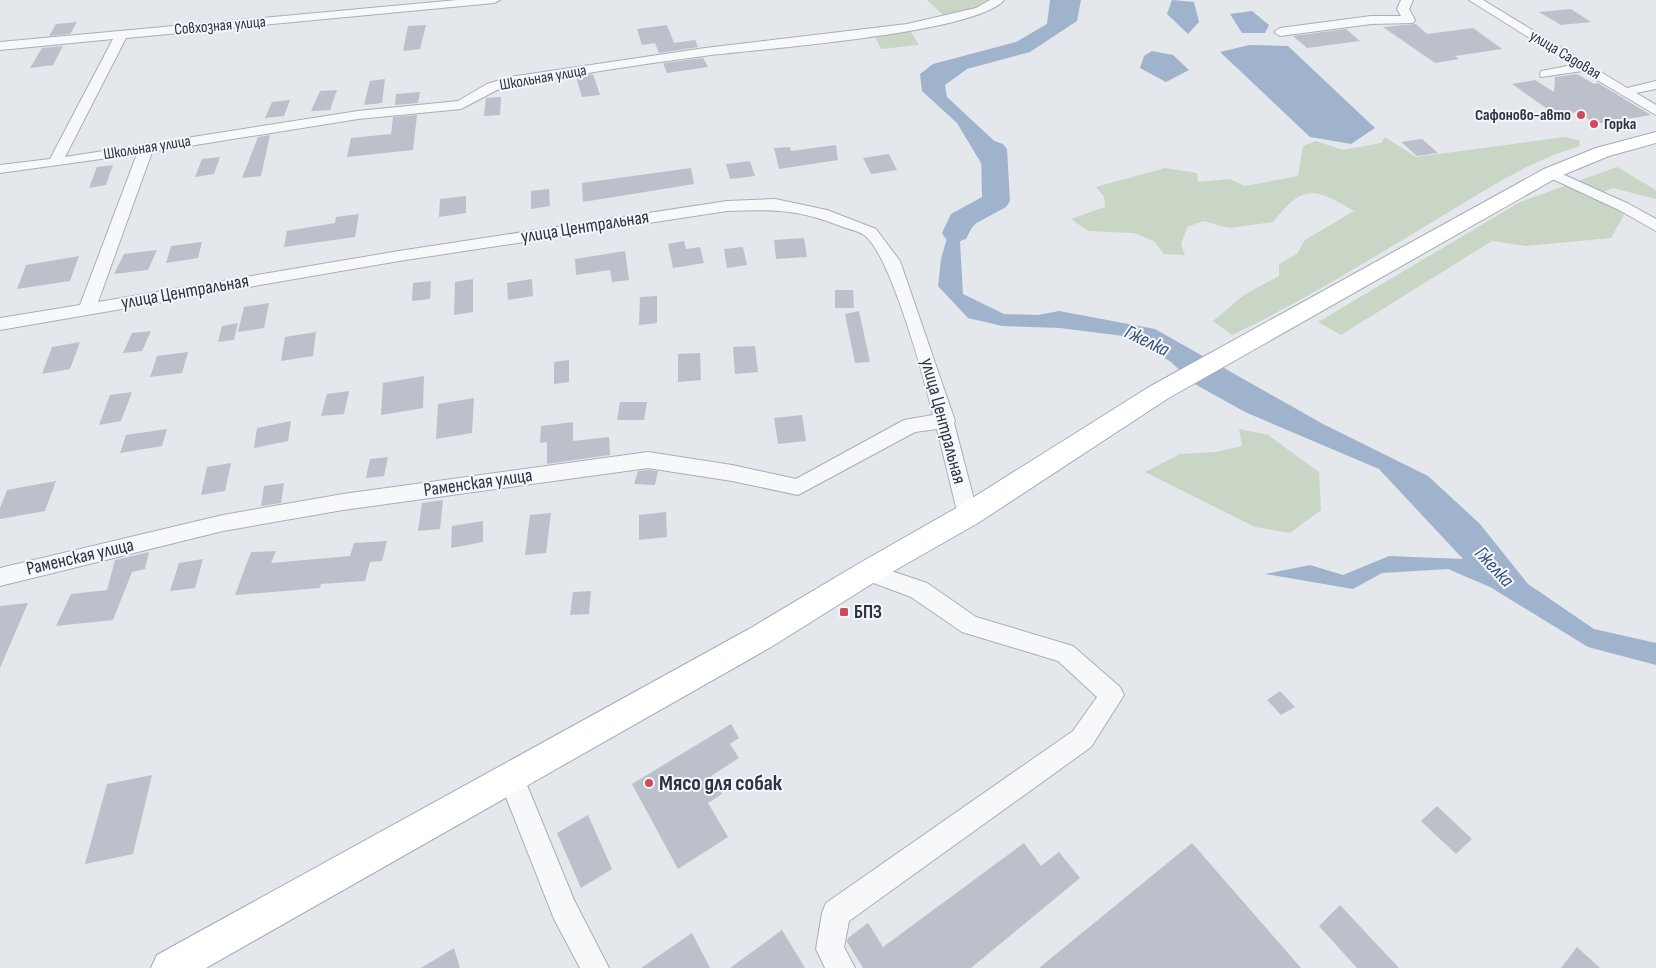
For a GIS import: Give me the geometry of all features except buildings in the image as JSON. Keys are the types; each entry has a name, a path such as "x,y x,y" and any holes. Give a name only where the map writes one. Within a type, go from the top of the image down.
{"main road":[{"path":"170,968 760,638 868,572 968,515 1158,393 1241,346 1551,173 1626,144 1656,137"}],"street":[{"name":"Совхозная улица","path":"0,46 494,0"},
{"name":"Школьная улица","path":"0,169 54,163 349,116 461,105 492,87 510,81 703,52 869,32 930,22 973,14 986,9 998,0"},
{"path":"1280,32 1371,20 1409,20 1403,9 1407,0"},
{"name":"улица Садовая","path":"1475,0 1656,111"},
{"path":"54,163 122,34"},
{"path":"1546,74 1584,67"},
{"path":"1625,92 1656,86"},
{"path":"87,308 146,148"},
{"path":"1551,173 1624,207 1656,226"},
{"name":"улица Центральная","path":"0,324 399,256 727,206 775,204 822,213 870,232 892,261 946,421 968,515"},
{"name":"Раменская улица","path":"0,576 223,523 343,502 648,460 732,473 798,487 911,425 946,421"},
{"path":"841,968 830,949 836,912 1082,739 1112,695 1065,653 970,625 919,590 868,572"},
{"path":"511,777 564,909 595,968"}],"green space":[{"path":"927,0 989,0 982,8 944,16"},
{"path":"907,26 919,45 881,49 872,30"},
{"path":"1385,137 1416,157 1564,137 1579,140 1580,146 1528,166 1314,292 1232,335 1213,321 1244,295 1279,276 1279,264 1297,254 1305,240 1354,211 1329,197 1310,193 1301,195 1283,210 1273,222 1229,228 1203,221 1187,227 1181,245 1185,255 1164,254 1154,241 1134,233 1088,231 1071,219 1105,207 1104,197 1096,187 1165,168 1197,173 1198,182 1230,179 1245,186 1298,176 1303,146 1316,141 1343,150 1381,143"},
{"path":"1617,167 1656,190 1656,199 1613,188 1601,193 1624,215 1611,238 1526,246 1492,241 1341,335 1318,322 1520,202"},
{"path":"1239,429 1268,435 1319,472 1321,510 1290,533 1255,527 1145,472 1180,454 1216,452 1242,446"}],"water":[{"path":"1050,0 1081,0 1077,21 1030,52 967,69 945,85 947,97 1004,150 1007,186 960,242 963,294 1004,314 1038,315 1059,311 1155,329 1323,424 1428,476 1480,524 1528,584 1594,629 1656,643 1656,665 1588,647 1490,587 1448,569 1382,573 1353,589 1265,574 1310,565 1343,575 1389,556 1463,559 1379,469 1245,412 1193,383 1171,362 1131,337 1060,328 1002,326 968,318 938,286 941,259 953,217 988,205 987,173 957,123 922,91 920,74 933,64 1016,42 1047,24"},
{"path":"1172,0 1194,2 1199,22 1188,34 1167,14"},
{"path":"1252,11 1269,25 1265,33 1242,33 1230,14"},
{"path":"1249,45 1288,46 1375,128 1351,144 1310,137 1220,52"},
{"path":"1152,51 1173,55 1189,70 1166,82 1140,68 1144,56"}],"waterway":[{"name":"Гжелка","path":"956,233 961,220 996,201 994,149"}],"place":[{"name":"Сафоново-авто","path":"1581,115"},
{"name":"Горка","path":"1594,124"},
{"name":"БПЗ","path":"844,612"},
{"name":"Мясо для собак","path":"649,783"}]}
